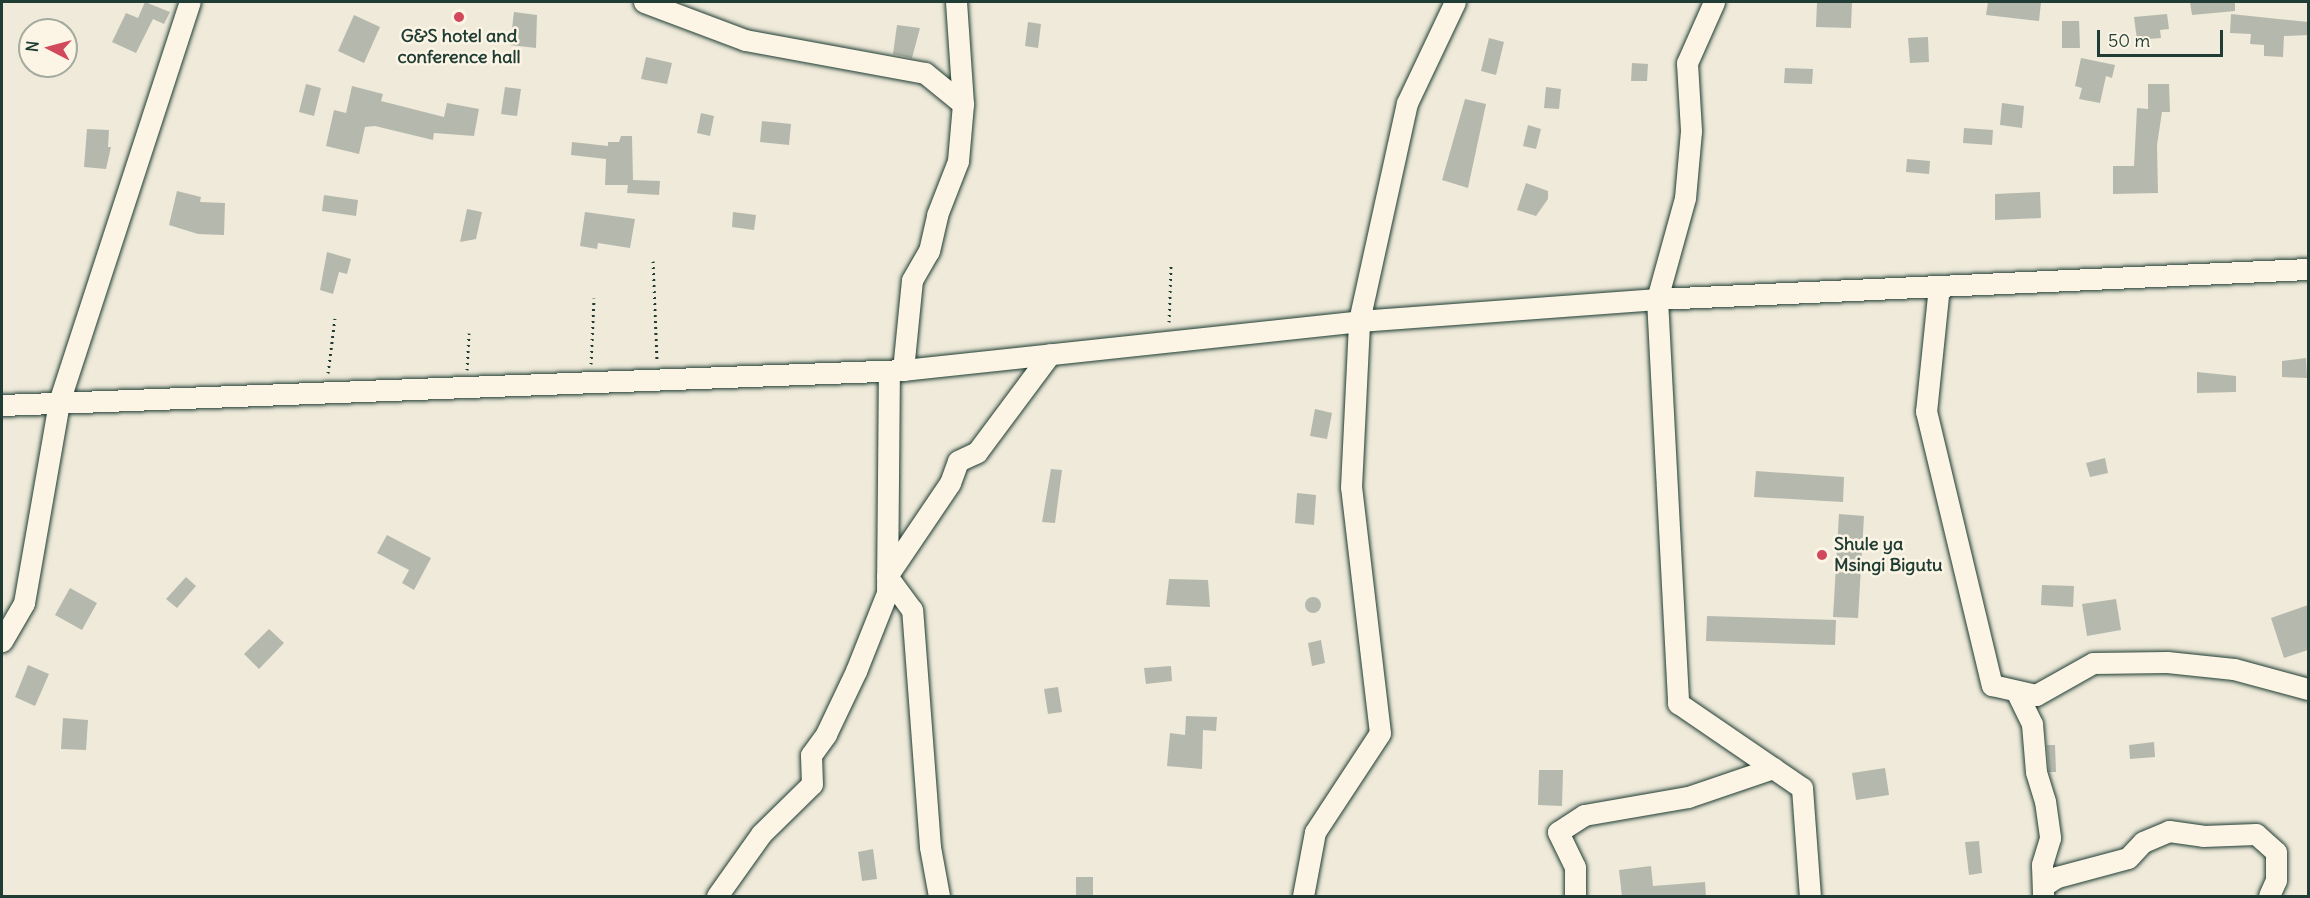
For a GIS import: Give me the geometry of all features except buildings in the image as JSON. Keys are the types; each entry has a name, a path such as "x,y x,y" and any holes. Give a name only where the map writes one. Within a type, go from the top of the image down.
{"street":[{"path":"2,641 24,603 59,402 190,2"},
{"path":"644,2 745,40 925,73 963,104"},
{"path":"717,897 761,834 812,784 810,755 826,734 856,671 887,593 896,370 912,280 929,251 937,215 958,161 963,104 956,2"},
{"path":"1303,897 1315,832 1380,733 1351,487 1359,321 1407,103 1455,2"},
{"path":"1714,2 1687,63 1691,131 1685,198 1657,299 1678,703 1802,788 1810,897"},
{"path":"2,405 326,390 466,390 896,370 1359,321 1657,299 2308,269"},
{"path":"1939,286 1926,411 1992,685 2036,695 2092,663 2167,662 2234,669 2308,688"},
{"path":"887,576 950,483 958,460 977,452 1050,354"},
{"path":"887,576 912,610 930,847 939,897"},
{"path":"2016,690 2032,724 2036,772 2045,801 2050,838 2042,865 2043,891"},
{"path":"1575,895 1575,867 1558,832 1584,815 1688,797 1773,768"},
{"path":"2043,891 2057,877 2128,858 2143,842 2169,831 2203,836 2256,834 2276,852 2276,880 2269,897"}],"path":[{"path":"653,261 658,381"},
{"path":"1168,342 1171,266"},
{"path":"590,384 594,298"},
{"path":"326,390 335,318"},
{"path":"466,390 469,333"}],"place":[{"name":"G&S hotel and conference hall","path":"459,17"},
{"name":"Shule ya Msingi Bigutu","path":"1822,555"}]}
